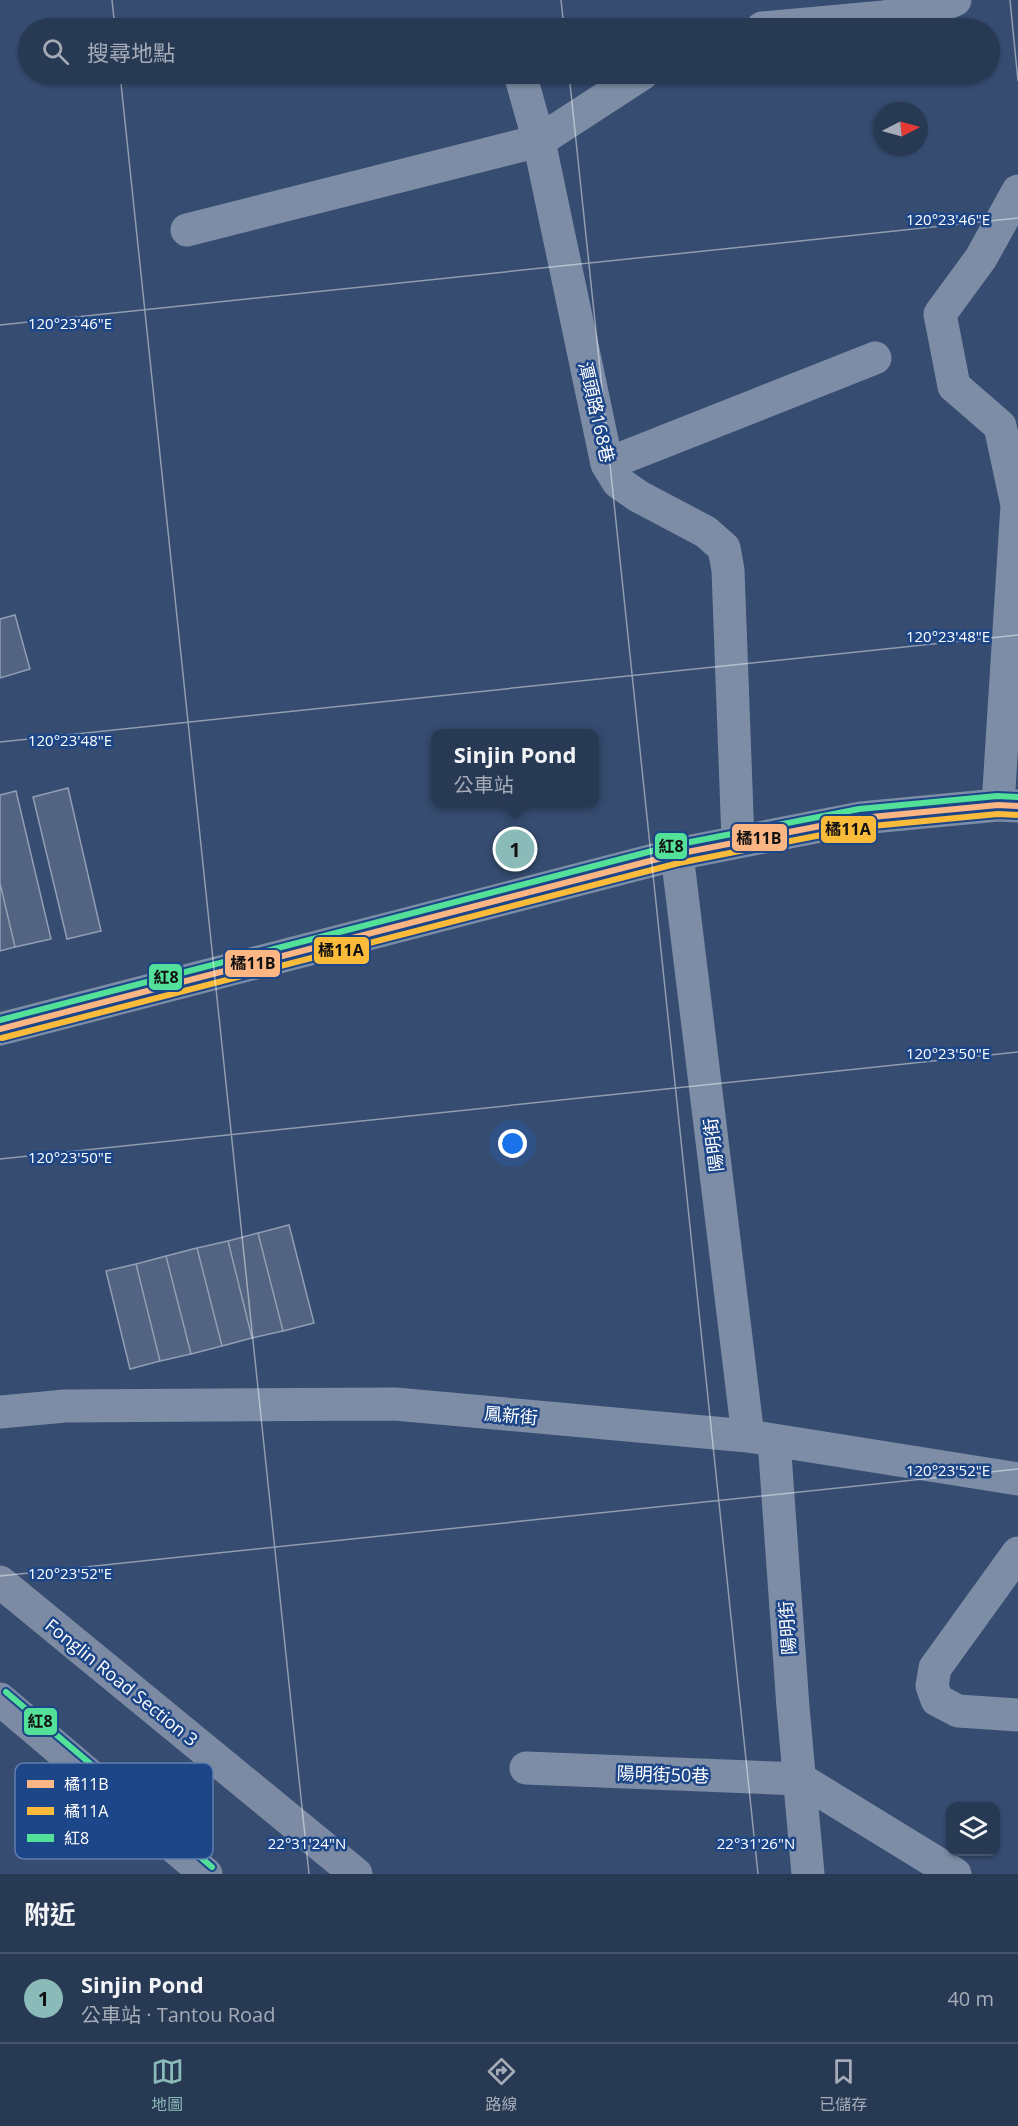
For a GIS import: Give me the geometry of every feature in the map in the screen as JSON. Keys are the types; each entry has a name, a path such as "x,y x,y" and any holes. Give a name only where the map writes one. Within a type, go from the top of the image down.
{"main road":[{"name":"Fonglin Road Section 3","path":"0,1582 356,1874"},
{"path":"0,1699 75,1763"},
{"path":"188,1859 206,1874"}],"street":[{"path":"873,18 940,6 955,0"},
{"name":"潭頭路168巷","path":"523,84 538,141 607,464 618,482 638,496 706,532 724,548 728,570 738,841"},
{"path":"187,230 538,141 626,84"},
{"path":"0,1029 677,854 861,818 1008,805 1017,505 1000,426 954,386 940,314 981,258 1018,191"},
{"path":"607,464 875,358"},
{"name":"陽明街","path":"677,854 761,1438 792,1696 808,1874"},
{"name":"鳳新街","path":"0,1412 65,1406 395,1404 761,1438 1018,1479"},
{"path":"1018,1553 935,1668 932,1686 937,1700 958,1711 1018,1715"},
{"name":"陽明街50巷","path":"526,1768 800,1779"},
{"path":"800,1779 955,1874"}],"building":[{"path":"15,615 30,669 0,678 0,619"},
{"path":"68,788 101,931 67,939 33,797"},
{"path":"16,791 51,939 15,947 0,883 0,795"},
{"path":"0,883 15,947 0,951"},
{"path":"289,1225 314,1323 283,1331 258,1233"},
{"path":"258,1233 283,1331 252,1338 228,1241"},
{"path":"228,1241 252,1338 222,1346 197,1248"},
{"path":"197,1248 222,1346 191,1354 166,1256"},
{"path":"166,1256 191,1354 160,1361 136,1264"},
{"path":"136,1264 160,1361 130,1369 106,1271"}],"transit line":[{"name":"紅8","path":"0,1020 675,845 859,809 997,796 1018,797"},
{"name":"橘11B","path":"0,1029 677,854 861,818 998,805 1018,806"},
{"name":"橘11A","path":"2,1038 679,863 862,827 998,814 1018,815"},
{"name":"紅8","path":"6,1692 90,1763"},
{"name":"紅8","path":"203,1859 212,1867"}],"place":[{"name":"Sinjin Pond","path":"515,849"}]}
